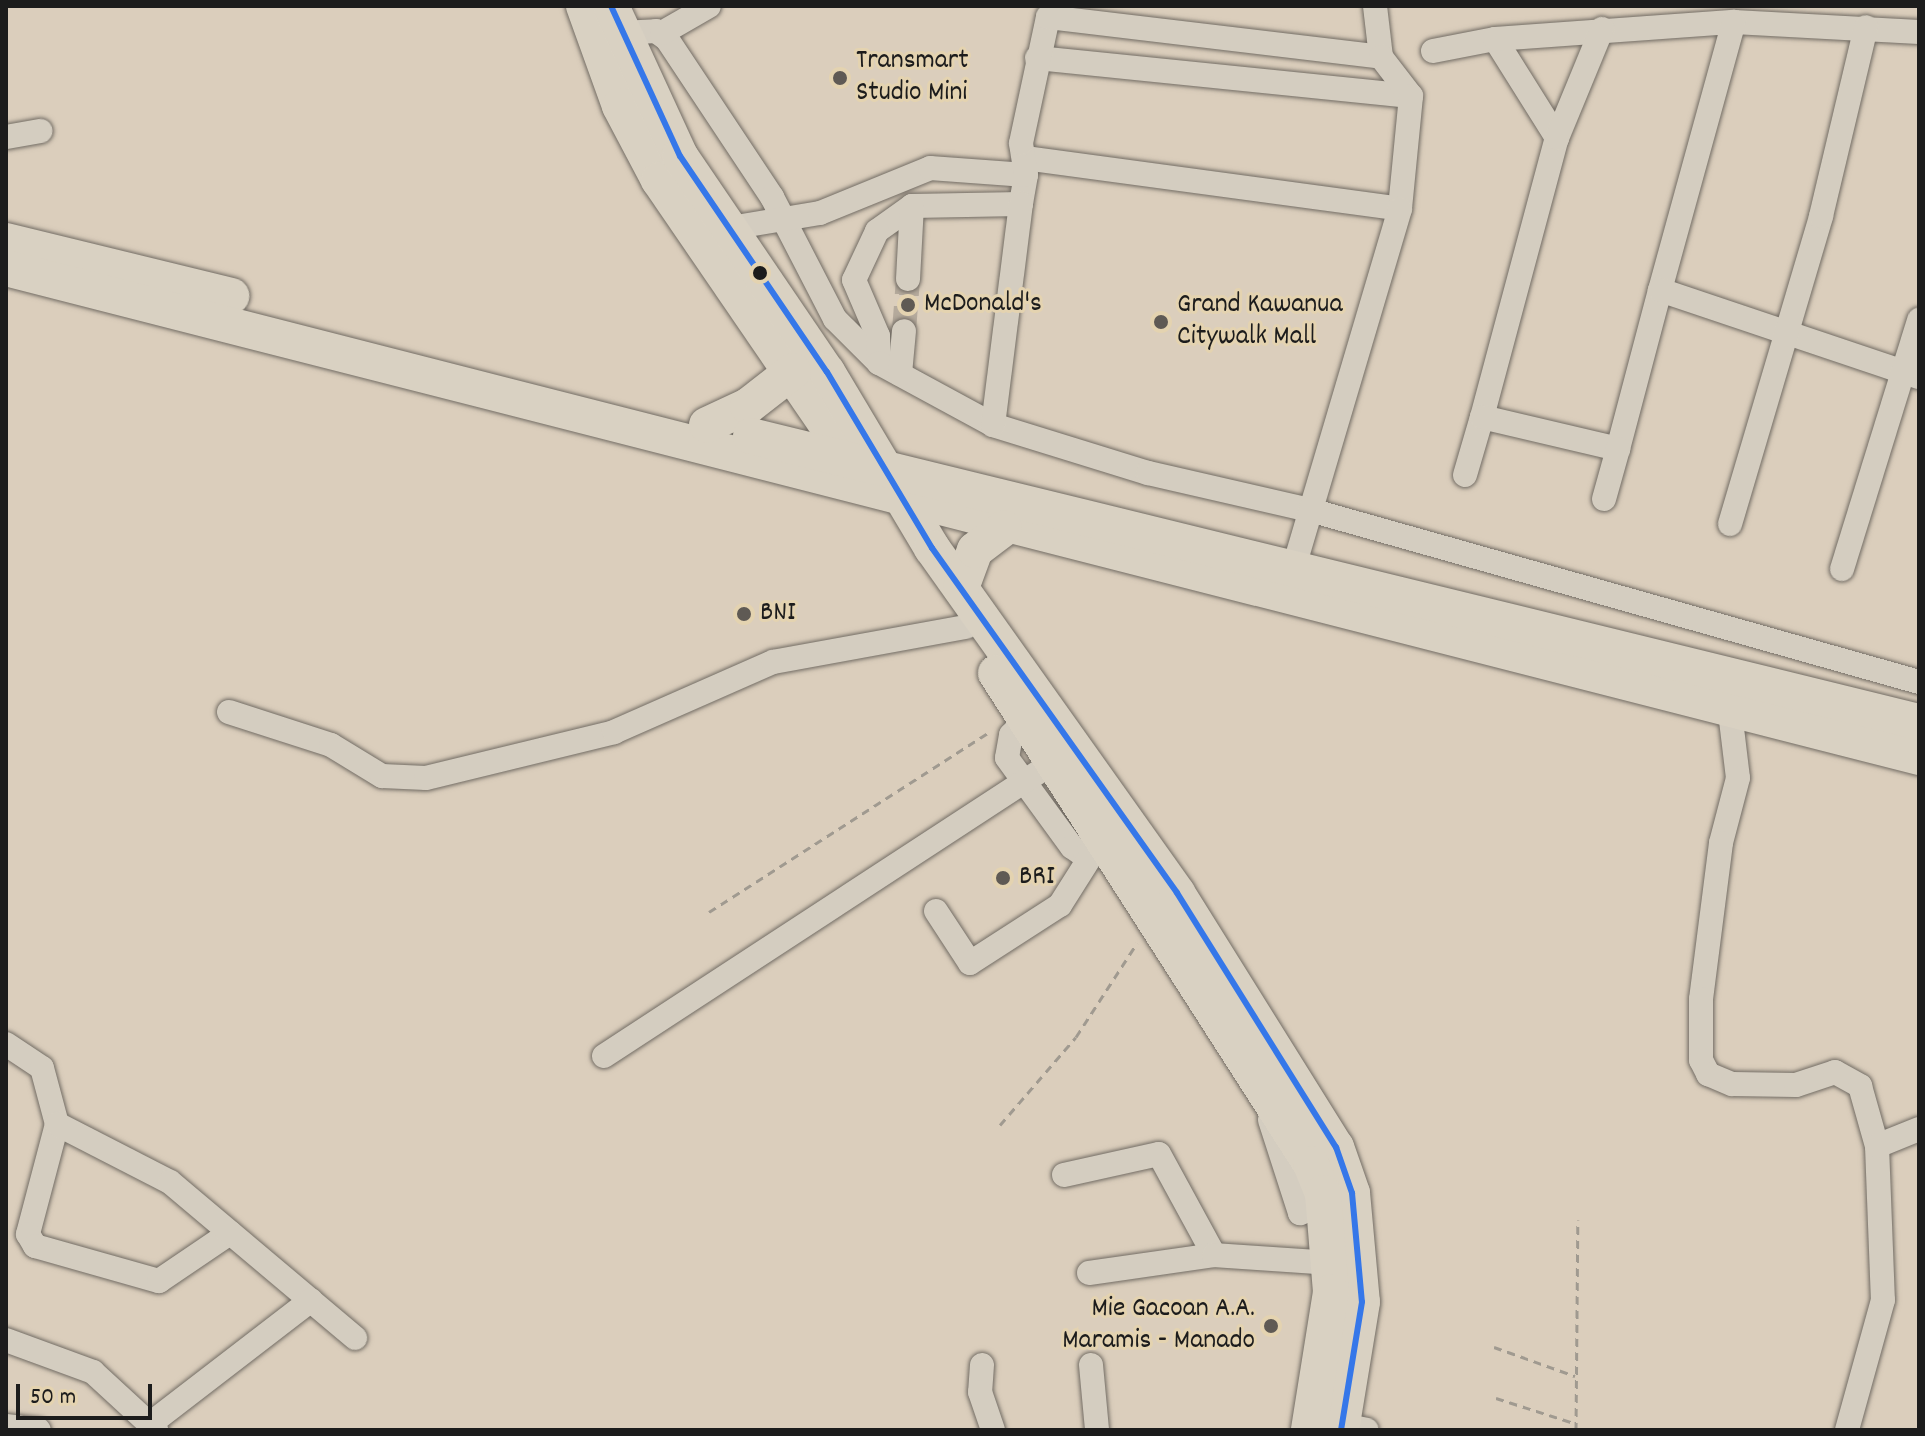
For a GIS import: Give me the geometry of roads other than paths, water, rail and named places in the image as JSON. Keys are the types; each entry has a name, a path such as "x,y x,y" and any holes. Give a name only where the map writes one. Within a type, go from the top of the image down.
{"highway":[{"path":"584,6 620,106 659,180 850,457 886,489 932,548 1127,817 1336,1147 1354,1206 1362,1302 1340,1429"},
{"path":"615,20 665,129 856,418 886,489 966,627 1023,716 1039,772 1101,851 1156,913 1311,1164 1323,1205 1331,1263 1326,1352 1340,1429"},
{"path":"6,241 886,489 1004,528 1919,757"},
{"path":"6,268 599,409 707,425 850,457"},
{"path":"707,425 748,406 793,371"},
{"path":"856,418 957,489"},
{"path":"886,489 957,489 1294,566 1919,722"},
{"path":"961,588 975,550 1004,528"}],"street":[{"path":"662,33 709,6"},
{"path":"1294,566 1400,209 1411,96 1381,57 1375,6"},
{"path":"993,425 1026,167 1021,143 1049,11 1381,57"},
{"path":"615,20 662,33 785,220 835,319 890,368 993,425 1148,473 1310,510 1919,682"},
{"path":"1604,499 1734,22"},
{"path":"1433,51 1495,39 1734,22 1919,32"},
{"path":"1730,524 1786,334 1866,27"},
{"path":"1465,475 1557,138 1602,29"},
{"path":"1495,39 1557,138"},
{"path":"1037,58 1411,96"},
{"path":"6,137 40,131"},
{"path":"730,228 763,218 785,220 930,168 1026,167 1400,209"},
{"path":"890,368 854,280 857,264 877,231 912,206 1021,204"},
{"path":"908,279 912,206"},
{"path":"1660,290 1913,375"},
{"path":"1842,569 1913,375 1919,320"},
{"path":"890,368 904,331"},
{"path":"1482,417 1618,449"},
{"path":"229,712 331,745 382,776 426,778 614,732 773,662 966,627"},
{"path":"1730,712 1738,778 1721,843 1701,999 1701,1060 1708,1074 1747,1086 1796,1085 1835,1072 1850,1076 1860,1086 1877,1146 1883,1300 1847,1430"},
{"path":"604,1056 1039,772"},
{"path":"936,911 970,963 1060,905 1101,851"},
{"path":"6,1044 42,1068 57,1124 28,1234 35,1246 159,1281 230,1233"},
{"path":"1270,1120 1300,1213 1323,1205"},
{"path":"57,1124 147,1166 355,1338"},
{"path":"1877,1146 1919,1129"},
{"path":"1064,1175 1159,1154 1214,1255"},
{"path":"1089,1273 1214,1255 1331,1263"},
{"path":"6,1340 93,1372 153,1427 311,1300"},
{"path":"982,1365 980,1392 993,1430"},
{"path":"1091,1365 1097,1430"},
{"path":"6,1426 39,1430"}],"tunnel":[{"path":"904,331 908,279"}],"place":[{"name":"Transmart Studio Mini","path":"840,78"},
{"name":"McDonald's","path":"908,305"},
{"name":"Grand Kawanua Citywalk Mall","path":"1161,322"},
{"name":"BNI","path":"744,614"},
{"name":"BRI","path":"1003,878"},
{"name":"Mie Gacoan A.A. Maramis - Manado","path":"1271,1326"}]}
